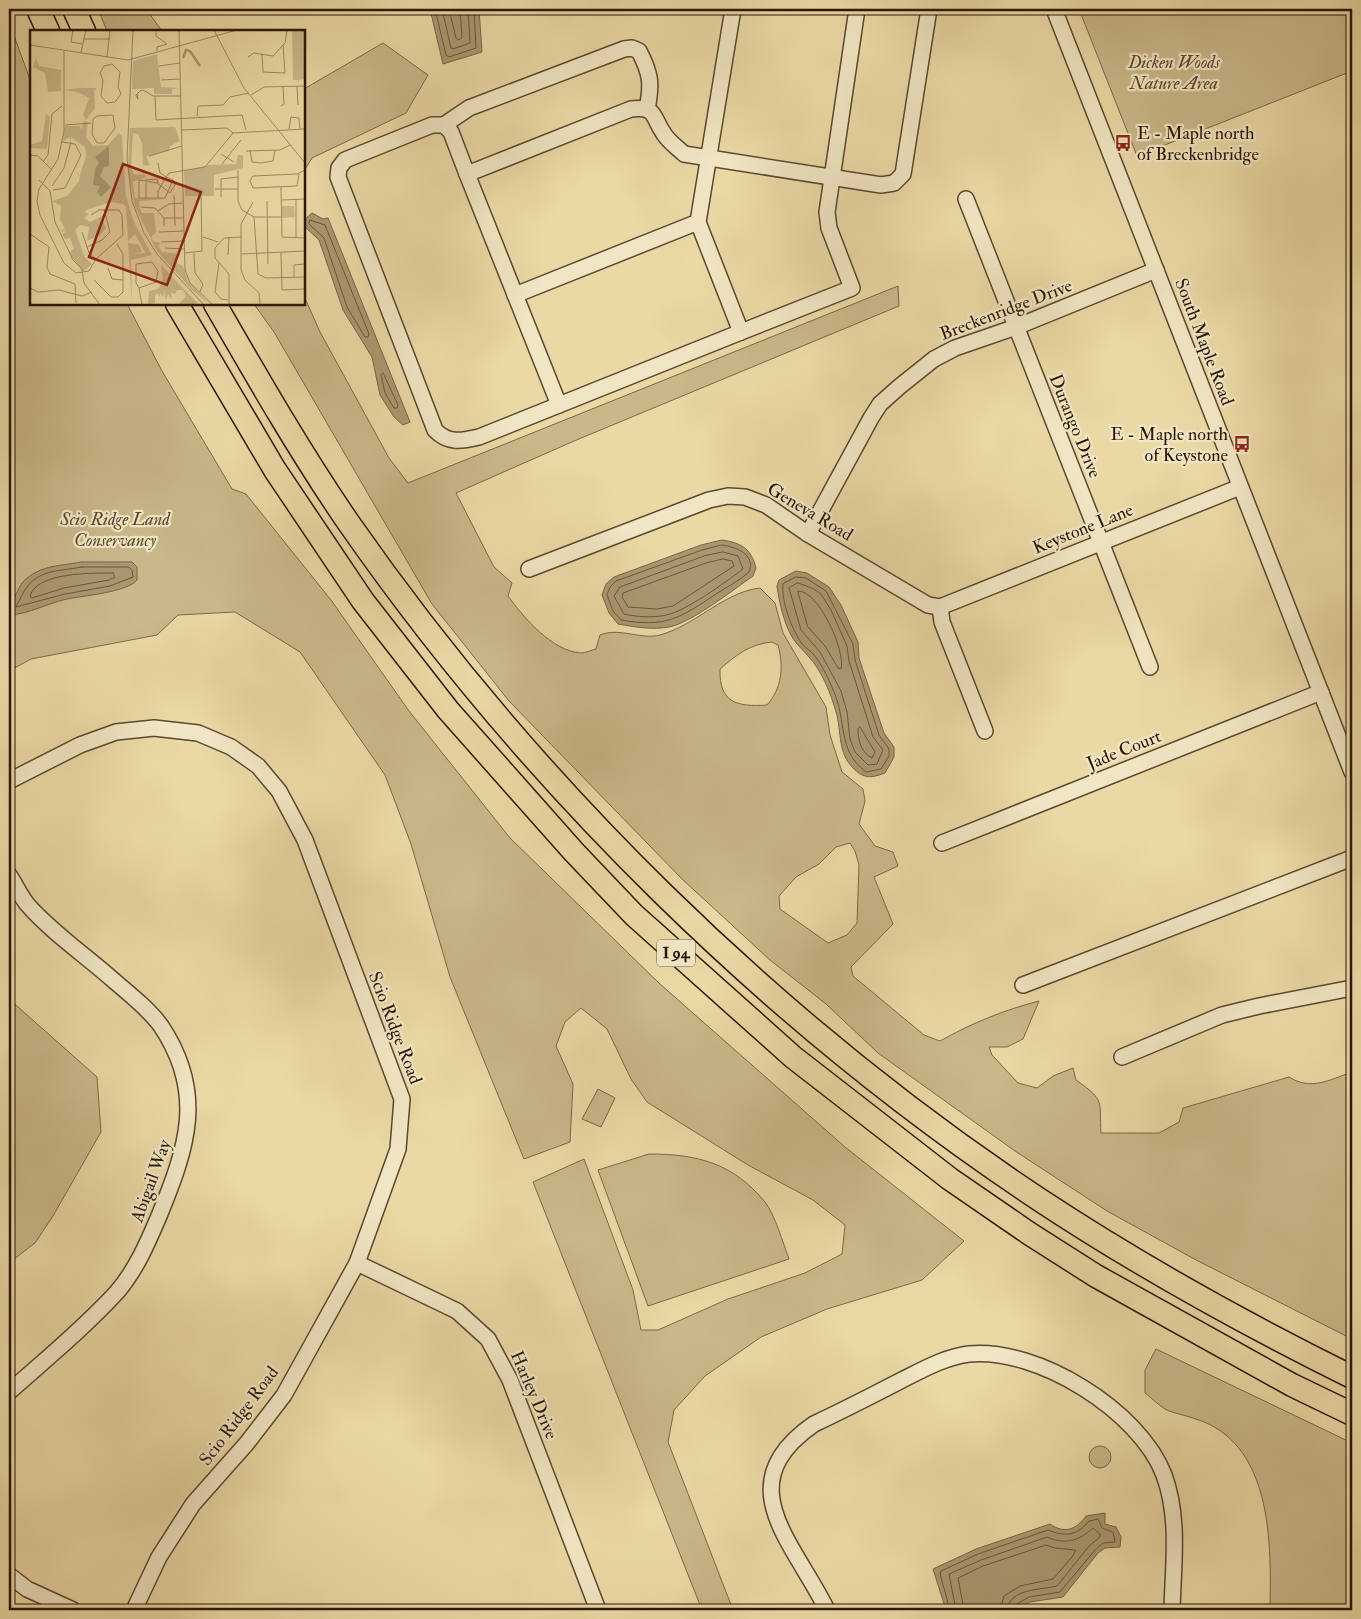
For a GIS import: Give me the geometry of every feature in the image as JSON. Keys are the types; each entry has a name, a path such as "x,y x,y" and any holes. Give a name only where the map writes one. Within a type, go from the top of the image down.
{"highway":[{"path":"38,9 48,30"},
{"path":"74,9 84,30"},
{"name":"I 94","path":"178,305 270,462 363,601 448,710 574,852 634,915 793,1057 908,1147 1022,1229 1096,1276 1292,1385 1352,1414"},
{"name":"I 94","path":"216,305 348,521 441,646 544,769 603,832 720,949 848,1060 951,1138 1040,1200 1248,1325 1352,1377"}],"street":[{"path":"733,9 698,222 741,332"},
{"path":"647,109 652,86 650,77 639,51 632,48 624,48 469,108 444,125 432,125 346,160 339,168 338,177 435,430 441,436 453,441 479,437 852,288 829,228 827,212 857,9"},
{"path":"467,174 631,109 647,109 654,114 664,135 684,154 881,185 894,183 903,174 928,9"},
{"name":"South Maple Road","path":"1054,9 1352,772"},
{"path":"444,125 451,132 559,405"},
{"name":"Durango Drive","path":"966,199 1150,667"},
{"path":"515,294 698,222"},
{"name":"Breckenridge Drive","path":"808,534 880,404 934,359 955,348 1016,327 1156,270"},
{"name":"Keystone Lane","path":"940,607 1240,487"},
{"name":"Geneva Road","path":"529,570 692,506 728,496 745,497 766,505 808,534 928,605 940,607"},
{"path":"940,607 942,622 985,731"},
{"name":"Jade Court","path":"942,843 1321,692"},
{"name":"Scio Ridge Road","path":"9,781 80,745 116,732 154,728 198,733 231,747 258,766 279,791 304,840 402,1099 398,1149 356,1263 284,1395 247,1443 193,1504 159,1557 134,1610"},
{"path":"1023,985 1352,858"},
{"name":"Abigail Way","path":"9,875 27,904 128,992 160,1026 181,1068 187,1093 189,1121 183,1152 173,1182 148,1243 131,1271 117,1291 9,1392"},
{"path":"1122,1057 1222,1015 1352,988"},
{"name":"Harley Drive","path":"356,1263 457,1310 488,1338 510,1380 598,1610"},
{"path":"827,1610 776,1518 771,1494 771,1474 781,1454 796,1436 814,1424 942,1360 968,1354 998,1354 1027,1360 1075,1385 1122,1417 1140,1435 1164,1475 1174,1520 1172,1610"},
{"path":"9,1575 26,1589 73,1610"}],"green space":[{"path":"98,9 146,9 161,30 107,30"},
{"name":"Dicken Woods Nature Area","path":"1079,9 1352,9 1352,71 1137,156"},
{"name":"Scio Ridge Land Conservancy","path":"9,22 30,79 30,305 128,305 162,371 232,489 246,494 331,600 409,711 510,838 660,984 845,1147 964,1241 922,1280 827,1309 761,1337 705,1376 674,1410 668,1442 733,1610 702,1610 533,1182 584,1159 633,1290 641,1330 658,1330 728,1299 805,1273 842,1254 845,1225 813,1200 748,1165 647,1102 631,1079 607,1029 581,1008 565,1022 556,1046 573,1084 570,1142 524,1159 450,977 411,844 385,775 300,652 235,612 178,615 157,635 31,659 9,671"},
{"path":"383,43 428,75 406,113 312,158 305,169 305,88"},
{"path":"898,286 899,306 574,441 456,493 494,567 512,583 508,596 530,623 549,640 570,651 583,653 596,649 600,635 608,633 615,632 645,636 660,635 686,624 722,602 747,591 760,588 775,603 783,633 826,707 830,735 842,772 863,789 865,801 859,824 875,846 893,852 898,866 874,877 893,924 851,967 853,976 924,1035 940,1041 988,1018 1039,1001 1023,1039 1007,1047 989,1047 992,1055 1018,1083 1037,1088 1053,1076 1073,1068 1076,1080 1092,1093 1099,1102 1101,1133 1159,1133 1179,1122 1183,1108 1289,1077 1297,1081 1313,1084 1328,1081 1352,1072 1352,1339 1198,1261 1107,1211 1015,1151 878,1053 826,1004 770,960 682,879 509,701 432,604 274,332 255,305 305,305 305,298 320,332 389,458 408,483","holes":["772,642 778,645 781,661 779,684 767,705 747,705 732,700 727,696 723,689 720,669 744,651 757,645","850,843 855,851 859,865 857,923 847,935 828,943 780,909 779,896 796,877 819,864 836,847"]},
{"path":"9,999 97,1077 101,1132 53,1216 35,1243 9,1263"},
{"path":"598,1089 615,1098 601,1127 582,1119"},
{"path":"649,1154 666,1154 698,1159 713,1163 740,1178 753,1189 769,1208 789,1259 648,1306 598,1170"},
{"path":"1156,1349 1352,1443 1352,1610 1270,1610 1270,1562 1265,1510 1249,1463 1235,1443 1216,1428 1199,1420 1166,1410 1145,1393 1145,1370"},
{"path":"1100,1446 1108,1449 1111,1457 1108,1465 1100,1468 1092,1465 1089,1457 1092,1449"}],"water":[{"path":"430,9 479,9 482,52 443,64"},
{"path":"312,213 323,219 328,218 410,422 403,425 394,417 380,395 372,357 343,310 319,240 305,227 305,219"},
{"path":"722,540 740,545 748,551 756,568 753,576 712,605 689,619 663,628 644,628 618,624 609,613 602,595 606,584 614,577 701,545"},
{"path":"81,562 132,562 137,567 137,580 124,588 67,599 24,613 10,615 9,604 23,582 32,574 52,567"},
{"path":"796,571 807,573 829,587 841,605 858,642 859,658 884,733 894,747 894,757 885,773 872,777 861,775 849,763 842,749 838,720 826,683 814,663 796,643 789,631 782,612 777,586 779,580"},
{"path":"1105,1513 1105,1524 1116,1527 1121,1537 1120,1547 1105,1548 1098,1553 1063,1597 1030,1602 1015,1610 946,1610 933,1569 976,1549 1050,1524 1060,1529 1070,1529 1078,1525 1086,1516"}],"place":[{"name":"E - Maple north of Breckenbridge","path":"1123,143"},
{"name":"E - Maple north of Keystone","path":"1242,444"}]}
